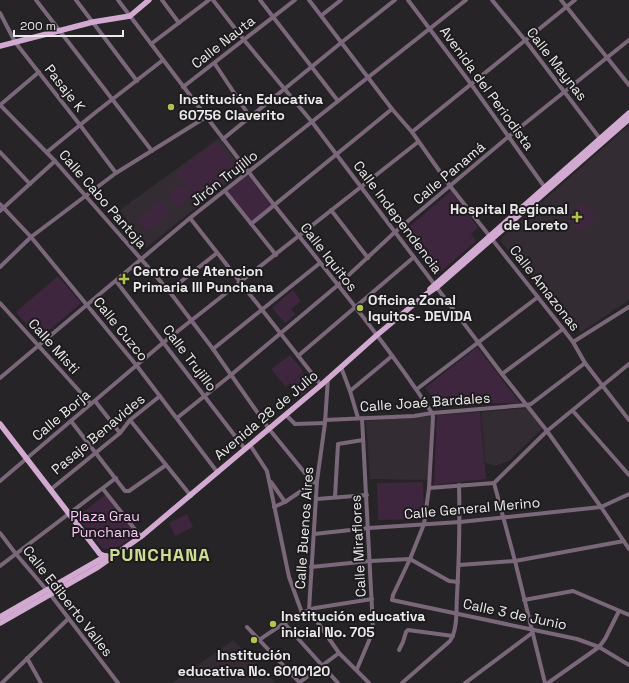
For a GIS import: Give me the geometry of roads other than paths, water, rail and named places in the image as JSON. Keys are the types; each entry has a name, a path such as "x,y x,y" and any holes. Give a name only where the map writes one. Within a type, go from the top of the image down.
{"main road":[{"path":"0,46 93,22 130,16 150,0"},
{"name":"Avenida 28 de Julio","path":"0,617 112,557 141,537 436,286 592,149 629,113"},
{"name":"Avenida 28 de Julio","path":"601,140 629,119"},
{"path":"0,424 100,554 112,557"},
{"name":"Avenida 28 de Julio","path":"0,623 105,556 114,551 121,550"}],"street":[{"path":"36,0 111,100 152,151"},
{"path":"76,0 136,81"},
{"name":"Calle Iquitos","path":"118,0 206,117 377,336 417,389 432,413"},
{"path":"162,0 179,23"},
{"path":"151,44 209,0"},
{"name":"Calle Independencia","path":"213,0 283,89 312,122 479,341 502,374 547,431 629,549"},
{"path":"260,0 338,101"},
{"name":"Calle Nauta","path":"183,87 215,64 295,0"},
{"name":"Calle Amazonas","path":"309,0 322,15 392,109 412,132 450,186 573,342 585,363 629,420"},
{"path":"322,15 341,0"},
{"path":"223,139 395,0"},
{"name":"Avenida del Periodista","path":"408,0 431,29 546,189"},
{"name":"Jirón Trujillo","path":"0,378 190,218 466,0"},
{"name":"Calle Maynas","path":"492,0 566,92 601,140"},
{"path":"561,0 629,85"},
{"path":"412,132 576,0"},
{"name":"Pasaje K","path":"0,13 16,42 116,174"},
{"name":"Calle Panamá","path":"177,418 231,375 338,285 396,232 508,137 629,40"},
{"path":"47,152 163,60"},
{"path":"215,64 250,117"},
{"path":"0,105 39,72"},
{"name":"Calle Cabo Pantoja","path":"0,105 47,152 169,291 192,320 269,429 315,482"},
{"path":"251,224 392,109"},
{"path":"0,267 31,237 116,174 206,117"},
{"name":"Calle Borja","path":"0,481 164,342 418,142"},
{"path":"0,152 30,184"},
{"path":"2,210 55,161"},
{"path":"224,191 276,255"},
{"name":"Calle Cuzco","path":"0,204 2,210 31,237 88,305 137,366 218,473"},
{"path":"332,210 368,258"},
{"path":"190,218 320,385"},
{"path":"169,291 217,253"},
{"path":"298,356 414,257"},
{"path":"213,349 320,264"},
{"name":"Calle Trujillo","path":"116,281 205,396 267,470 270,480"},
{"path":"417,389 538,297"},
{"name":"Calle Misti","path":"0,303 120,433"},
{"path":"573,342 629,307"},
{"path":"502,374 563,329"},
{"path":"350,391 392,356"},
{"path":"527,405 531,404 585,363"},
{"path":"429,488 494,483 547,431 629,364"},
{"name":"Calle Miraflores","path":"341,368 360,418 369,528 373,628 357,670"},
{"name":"Calle Buenos Aires","path":"328,378 325,421 315,482 317,498 309,610 339,652 369,683"},
{"name":"Pasaje Benavides","path":"50,490 120,433 130,420 160,396"},
{"name":"Calle Joaé Bardales","path":"286,415 295,424 360,418 414,416 432,413 527,405"},
{"path":"572,411 629,475"},
{"path":"410,559 424,524 429,488 432,413"},
{"path":"130,420 191,496"},
{"path":"71,421 116,478 125,492 129,491 166,465"},
{"path":"335,497 338,444 363,440"},
{"path":"0,566 116,478"},
{"path":"270,480 285,502"},
{"path":"270,480 274,507 289,576 302,613"},
{"path":"274,507 285,502 315,482"},
{"path":"494,483 546,683 599,647 619,611"},
{"path":"402,683 454,636 460,522 459,485"},
{"path":"103,489 141,537"},
{"name":"Calle General Merino","path":"314,534 369,528 460,522 601,507 629,494"},
{"path":"317,498 367,495"},
{"name":"Calle Ediberto Valles","path":"0,533 48,592 118,683"},
{"path":"458,565 515,561 624,541"},
{"path":"312,567 370,561 410,559 449,581 458,582"},
{"name":"Calle 3 de Junio","path":"410,559 392,600 532,631 576,639 599,647 629,665"},
{"path":"524,600 573,591 629,615"},
{"path":"259,640 284,623 309,610 372,600"},
{"path":"2,683 68,619"},
{"path":"284,623 338,683"},
{"path":"247,627 300,683 339,652"},
{"path":"399,650 408,630 454,636"},
{"path":"464,683 532,631"},
{"path":"27,658 41,683"}],"place":[{"name":"Institución Educativa 60756 Claverito","path":"171,107"},
{"name":"Hospital Regional de Loreto","path":"577,217"},
{"name":"Centro de Atencion Primaria III Punchana","path":"124,279"},
{"name":"Oficina Zonal Iquitos- DEVIDA","path":"360,308"},
{"name":"Institución educativa inicial No. 705","path":"273,624"},
{"name":"Institución educativa No. 6010120","path":"254,640"}],"district":[{"name":"PUNCHANA","path":"160,554"}],"park label":[{"name":"Plaza Grau Punchana","path":"105,524"}]}
